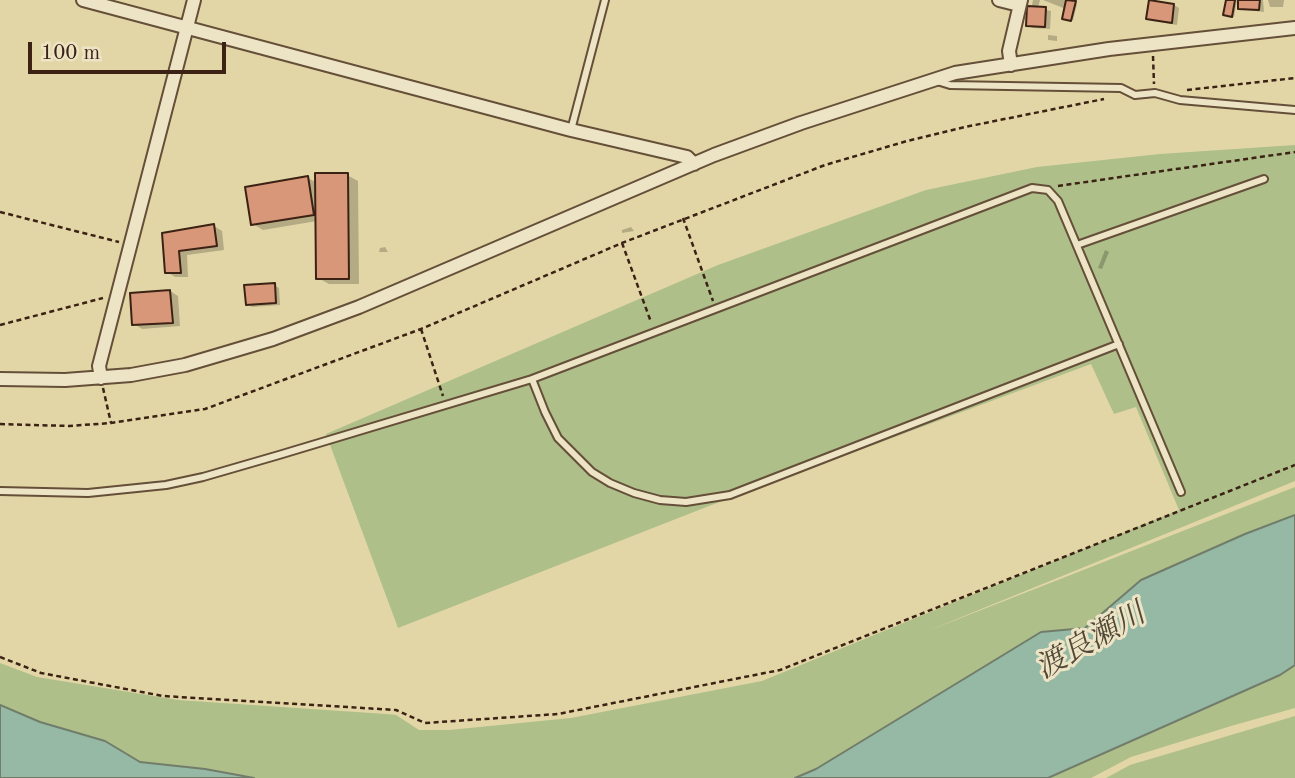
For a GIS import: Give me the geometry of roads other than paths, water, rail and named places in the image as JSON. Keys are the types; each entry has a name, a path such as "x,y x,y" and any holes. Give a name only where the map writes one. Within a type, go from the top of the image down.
{"street":[{"path":"83,0 571,130 687,157 694,164"},
{"path":"101,378 99,366 194,0"},
{"path":"999,0 1020,3 1009,51 1011,65"},
{"path":"0,379 101,378 185,365 314,326 751,141 931,79 1109,48 1295,29"}],"lane":[{"path":"571,130 605,0"},
{"path":"931,79 950,85 1121,88 1135,95 1155,93 1180,100 1295,110"},
{"path":"1077,245 1264,179"},
{"path":"0,491 88,493 166,485 203,477 532,379 1027,189 1041,188 1048,190 1058,201 1181,492"},
{"path":"532,379 558,438 592,472 634,493 660,500 686,502 730,495 1119,344"}],"water":[{"name":"渡良瀬川","path":"1295,515 1295,665 1280,675 1048,778 795,778 816,769 1041,632 1085,628 1141,580"},
{"path":"0,705 40,722 105,741 140,762 205,769 254,778 0,778"}]}
